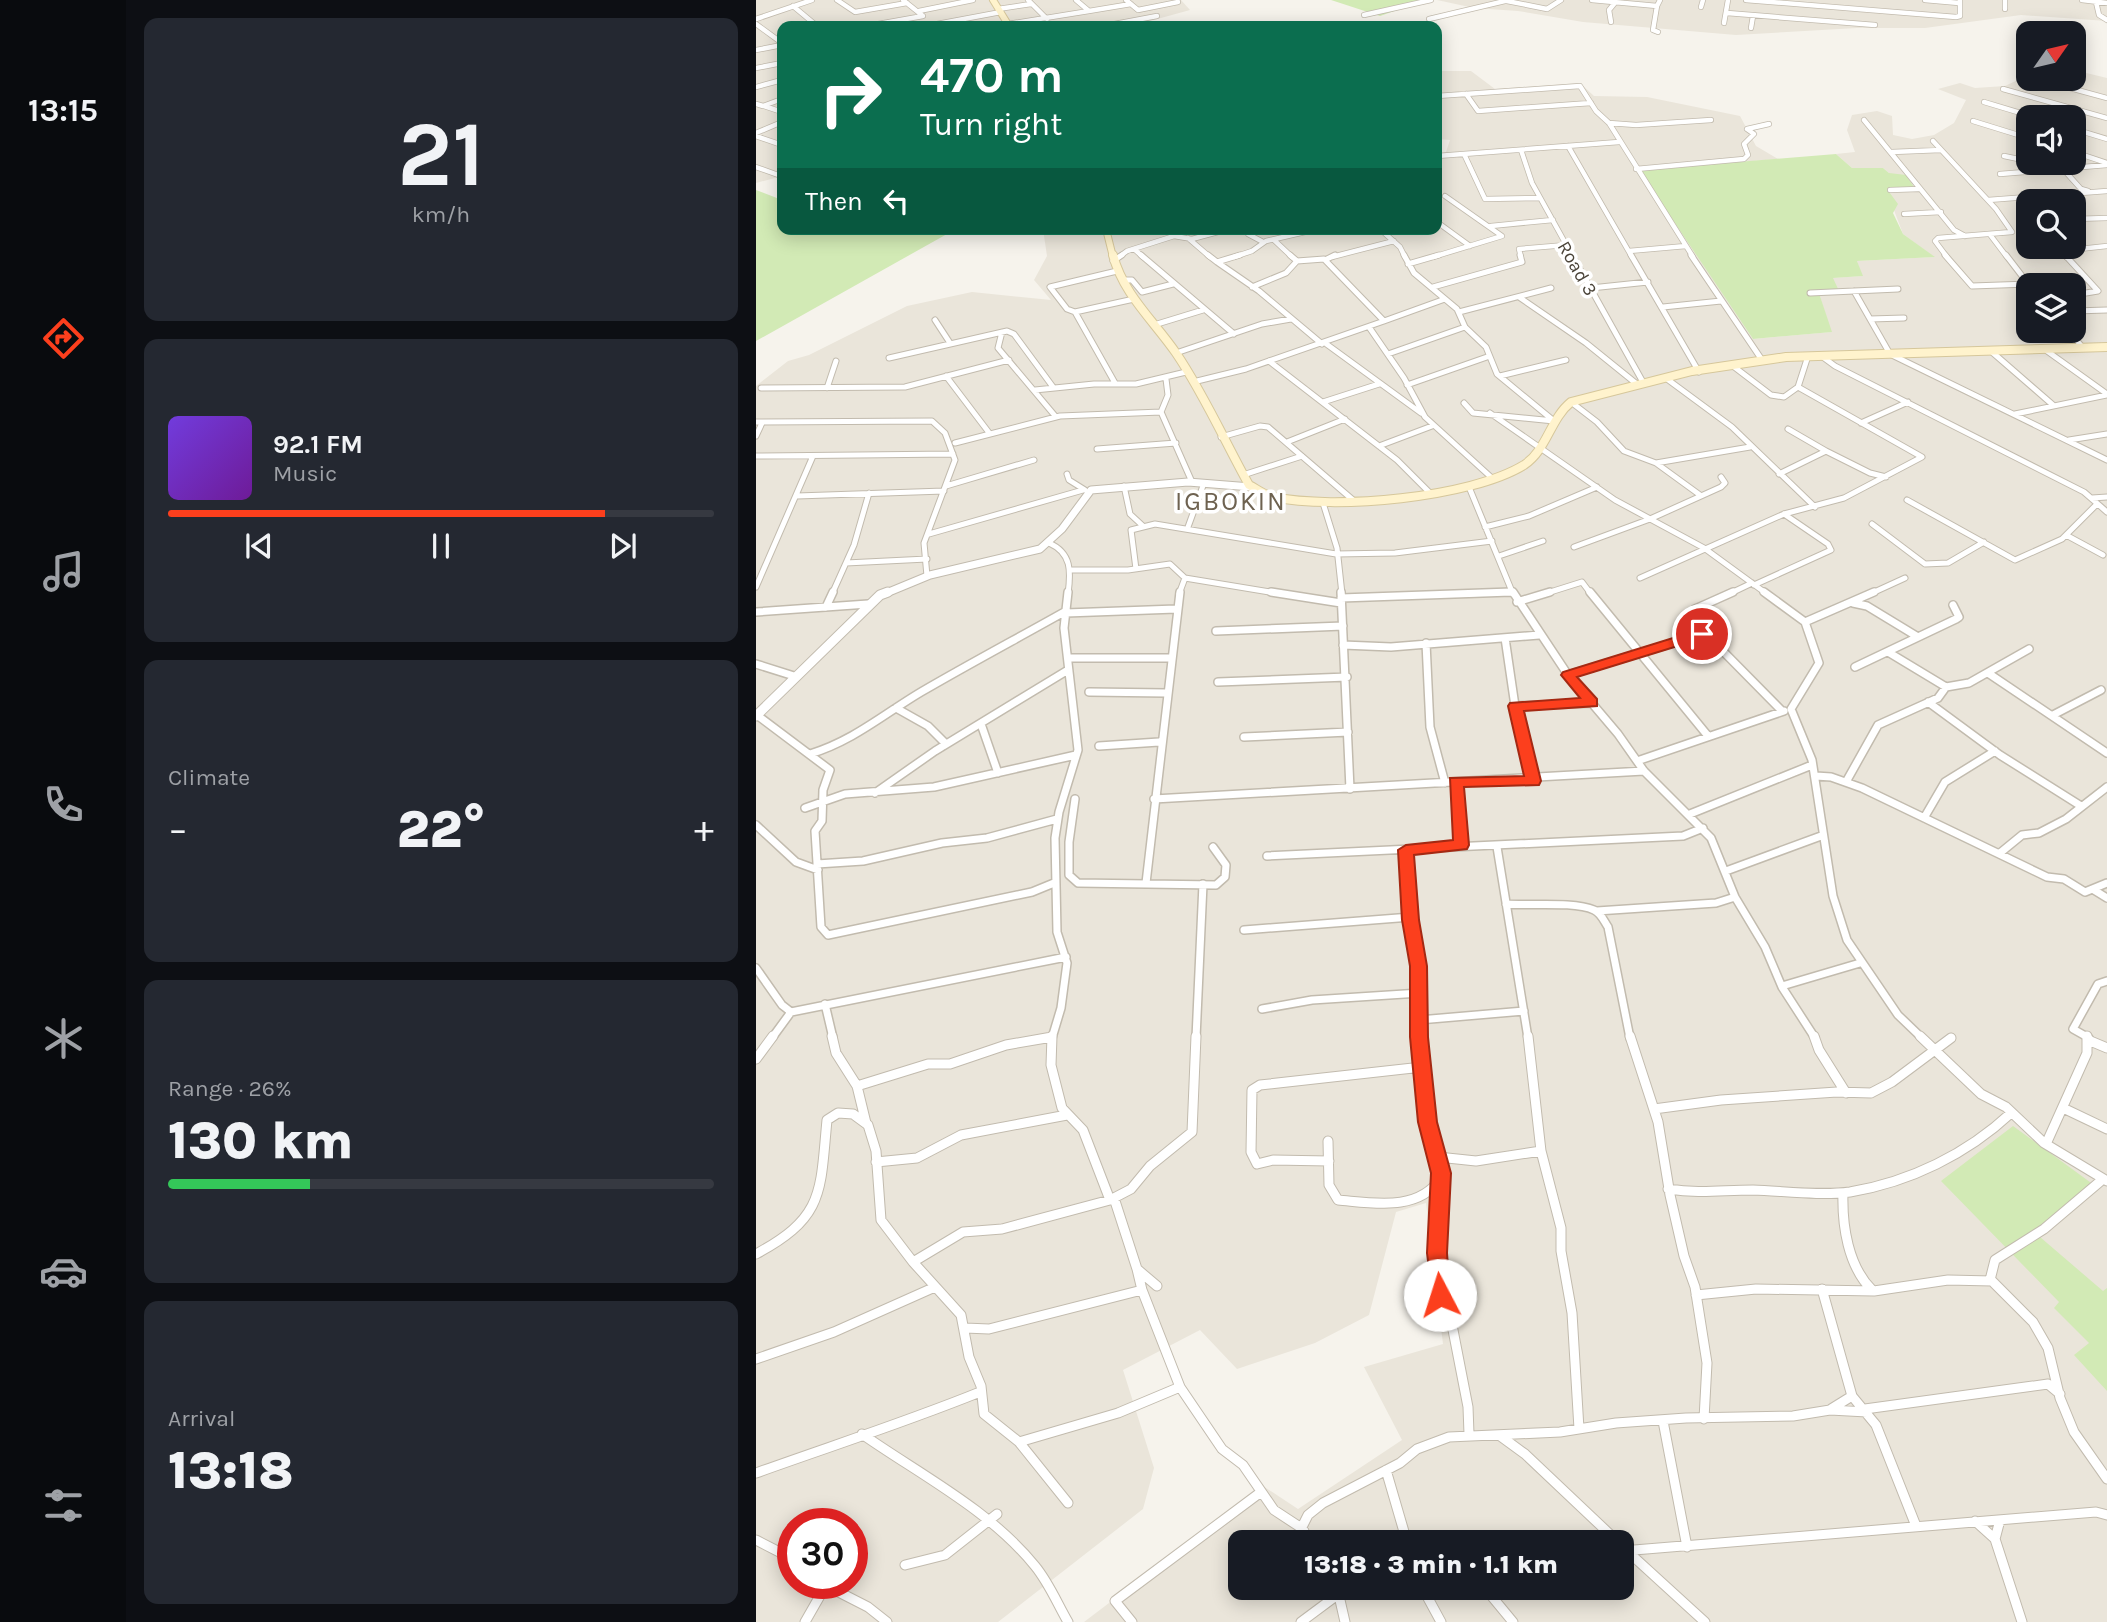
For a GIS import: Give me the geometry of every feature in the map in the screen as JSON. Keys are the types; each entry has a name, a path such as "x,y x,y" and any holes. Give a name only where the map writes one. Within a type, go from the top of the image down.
{"main road":[{"path":"993,0 1006,21"},
{"path":"1107,235 1117,271 1134,299 1176,353 1243,475 1251,487 1272,498 1323,503 1431,494 1468,487 1521,467 1542,450 1555,421 1571,402 1641,384 1762,360 1819,354 1890,354 1905,357 1992,352 2060,353 2107,347"}],"street":[{"path":"789,0 812,21"},
{"path":"777,39 756,19 812,0"},
{"path":"837,0 855,12 905,1 922,16 894,21"},
{"path":"919,11 973,0"},
{"path":"1076,0 1088,11"},
{"path":"1126,0 1138,10 1178,2"},
{"path":"1364,15 1431,0"},
{"path":"1429,19 1508,1 1548,9 1560,0"},
{"path":"1592,0 1657,6"},
{"path":"1658,32 1653,30 1660,0"},
{"path":"1701,7 1703,0"},
{"path":"1724,23 1728,0"},
{"path":"1746,0 1960,16 1960,1 1925,0"},
{"path":"2005,0 2005,9"},
{"path":"2082,0 2107,3"},
{"path":"951,21 1030,2 1046,19"},
{"path":"2096,2 2099,15 2107,20"},
{"path":"1034,21 1131,4"},
{"path":"1611,22 1609,10 1614,4"},
{"path":"1727,13 1875,25"},
{"path":"1130,21 1157,16"},
{"path":"1751,28 1753,16"},
{"path":"756,50 777,45"},
{"path":"756,68 777,64"},
{"path":"756,87 777,81"},
{"path":"1442,96 1576,84 1580,86 1609,123 1617,142 1762,360"},
{"path":"2003,89 2107,118"},
{"path":"2081,91 2107,98"},
{"path":"1466,94 1479,111 1591,103"},
{"path":"763,106 777,101"},
{"path":"1984,102 2016,112"},
{"path":"756,104 777,111"},
{"path":"1609,123 1636,125 1711,120"},
{"path":"1864,120 1919,189 1956,231 1966,236"},
{"path":"1973,121 2016,134"},
{"path":"756,135 777,124"},
{"path":"1636,169 1744,159 1748,155 1744,144 1755,134 1747,128 1769,124"},
{"path":"2086,133 2107,139"},
{"path":"756,135 777,143"},
{"path":"1933,141 1988,200 2012,232 1935,241 1968,284 1982,287 2016,286"},
{"path":"1442,156 1617,142"},
{"path":"1567,146 1699,373"},
{"name":"Road 3","path":"1521,150 1530,180 1641,384"},
{"path":"1892,152 1941,150"},
{"path":"1464,154 1485,199 1540,198"},
{"path":"2004,156 2016,159"},
{"path":"2086,156 2107,164"},
{"path":"2086,166 2107,164"},
{"path":"756,167 777,175"},
{"path":"2000,174 2016,172"},
{"path":"2069,175 2081,188 2092,192"},
{"path":"1890,190 1919,189"},
{"path":"1988,200 2107,191"},
{"path":"1408,264 1501,237 1501,233 1445,196"},
{"path":"1904,214 1941,212"},
{"path":"2086,219 2107,218"},
{"path":"1490,226 1553,220"},
{"path":"1442,226 1470,246"},
{"path":"1113,261 1133,250 1180,235 1188,238 1288,318 1423,414"},
{"path":"1188,238 1202,235"},
{"path":"1250,235 1263,242"},
{"path":"1277,239 1278,235"},
{"path":"1217,262 1252,251 1263,242 1291,235"},
{"path":"1387,235 1394,241 1408,264 1459,312 1465,327 1483,343 1487,357 1500,376 1555,421"},
{"path":"1991,236 2020,273"},
{"path":"1277,239 1297,261"},
{"path":"1252,287 1286,273 1297,261 1325,260 1337,254 1394,241"},
{"path":"1433,287 1522,262 1519,250 1566,245"},
{"path":"1629,251 1686,246"},
{"path":"2081,273 2061,251 2107,246"},
{"path":"1133,250 1234,334"},
{"path":"1325,260 1384,321"},
{"path":"1117,271 1050,287 1067,309 1075,312 1134,299"},
{"path":"2086,279 2098,292 2086,294"},
{"path":"1123,280 1132,280 1142,292 1173,284"},
{"path":"1590,286 1648,282"},
{"path":"1459,312 1551,288"},
{"path":"1810,293 1898,289"},
{"path":"1854,291 1890,354"},
{"path":"1518,297 1641,384"},
{"path":"1193,382 1269,361 1445,299"},
{"path":"1663,307 1721,301"},
{"path":"1154,325 1203,310"},
{"path":"2086,311 2107,310"},
{"path":"1075,312 1115,383"},
{"path":"1176,353 1196,350 1234,334 1288,318"},
{"path":"1870,319 1904,318"},
{"path":"935,320 950,343"},
{"path":"1370,327 1432,426 1493,479"},
{"path":"1388,355 1429,343 1439,336 1465,327"},
{"path":"889,358 1002,332 1014,334 1053,387"},
{"path":"1002,332 998,348 1056,417"},
{"path":"2079,343 2083,348"},
{"path":"1862,354 1884,347"},
{"path":"1992,352 2053,405"},
{"path":"2060,353 2107,395"},
{"path":"1819,354 1835,366 2092,498 2099,509 2066,535 2018,560 2009,558 1907,500"},
{"path":"1733,366 1777,397 1798,387 1808,356"},
{"path":"1407,384 1487,357"},
{"path":"1905,357 2107,460"},
{"path":"761,388 902,387 1009,360"},
{"path":"1500,376 1566,360"},
{"path":"827,388 836,361"},
{"path":"1269,361 1380,446 1431,494"},
{"path":"1035,390 1115,383 1127,385 1166,379 1186,372"},
{"path":"946,376 990,433"},
{"path":"1166,379 1168,395 1161,412 1192,482"},
{"path":"1667,379 1729,424 1750,447 1815,506"},
{"path":"1323,402 1379,384"},
{"path":"2093,385 2107,384"},
{"path":"1640,578 1784,514 1844,498 1922,456 1798,387"},
{"path":"2014,414 2107,395"},
{"path":"1571,402 1597,422 1624,451 1656,463 1700,495"},
{"path":"1861,423 1908,402"},
{"path":"1464,403 1469,412 1555,421"},
{"path":"955,443 1056,417 1161,412"},
{"path":"1490,413 1597,487 1704,548 1805,621 1815,644 1819,663 1791,709 1637,761"},
{"path":"1287,442 1345,419"},
{"path":"756,436 759,422 926,420 945,433 955,460 924,543 927,576"},
{"path":"1221,437 1264,426 1287,442 1353,500"},
{"path":"1380,446 1432,426"},
{"path":"1788,429 1870,473 1887,477"},
{"path":"2069,440 2107,434"},
{"path":"1097,449 1176,443"},
{"path":"1656,463 1695,454 1750,447"},
{"path":"1779,474 1826,450"},
{"path":"756,456 953,454"},
{"path":"756,587 813,456"},
{"path":"1243,475 1302,456"},
{"path":"797,496 945,489 1034,460"},
{"path":"1067,474 1069,480 1086,491"},
{"path":"1574,547 1650,519 1724,485 1721,477"},
{"path":"929,534 1086,491 1192,482 1251,487"},
{"path":"1188,527 1205,483"},
{"path":"1124,486 1125,505 1133,525 1136,569"},
{"path":"1468,487 1499,556 1511,592 1539,635 1644,771 1690,814 1717,849 1735,897 1765,947 1782,986 1813,1033 1819,1050 1846,1093"},
{"path":"1485,527 1529,516 1597,487"},
{"path":"1054,883 1032,892 828,935 821,927 815,831 822,821 830,771 757,715 794,676 845,631 869,604 892,589 927,576 1030,554 1049,542 1086,491"},
{"path":"826,607 846,563 869,493"},
{"path":"2092,498 2107,497"},
{"path":"1323,503 1338,554 1343,645 1348,677 1350,789"},
{"path":"1695,609 1831,550 1828,544 1784,514"},
{"path":"1872,524 1928,566 1947,566 1984,542"},
{"path":"1133,525 1188,527 1277,547 1338,554 1419,551 1492,541"},
{"path":"2066,535 2103,555"},
{"path":"1499,556 1543,541"},
{"path":"1049,542 1060,548 1071,570 1064,628 1078,733 1076,755 1057,819 1054,883 1057,932 1066,957 1060,1008 1052,1037 1051,1065 1063,1114 1083,1130 1112,1199 1138,1269 1142,1290 1180,1387 1222,1448 1243,1465 1274,1510 1303,1529"},
{"path":"846,563 927,559"},
{"path":"1071,570 1136,569 1174,565 1185,578 1341,601 1511,592"},
{"path":"1146,883 1159,742 1170,658 1175,645 1176,609 1185,578"},
{"path":"1805,621 1853,603 1905,578"},
{"path":"1517,602 1582,582 1708,736"},
{"path":"1853,603 1867,606 1918,637"},
{"path":"756,621 758,612 869,604"},
{"path":"1855,667 1959,617 1953,605"},
{"path":"810,754 830,748 869,728 895,708 998,651 1017,635 1066,612 1176,609"},
{"path":"1216,631 1343,626"},
{"path":"1568,675 1702,634 1709,637 1782,711"},
{"path":"1343,645 1391,647 1539,635"},
{"path":"1505,638 1515,706 1533,781"},
{"path":"1426,643 1430,727 1444,783"},
{"path":"1888,652 1946,687 1961,686 2029,649"},
{"path":"1068,658 1170,658"},
{"path":"756,664 794,676"},
{"path":"880,792 945,744 1068,670"},
{"path":"1988,673 2107,753"},
{"path":"1219,682 1348,677"},
{"path":"1846,782 1878,724 1941,695 1946,687"},
{"path":"2053,715 2101,690"},
{"path":"1089,692 1166,692"},
{"path":"907,701 911,715"},
{"path":"1928,702 1995,751 2081,806"},
{"path":"1515,706 1592,703"},
{"path":"895,708 936,732 945,744"},
{"path":"1791,709 1816,776 1821,835 1833,897 1847,940 1860,963 1898,1015 1981,1094 2011,1113 2046,1144 2105,1180 2044,1229 1995,1260 1990,1280"},
{"path":"981,724 998,773"},
{"path":"1244,737 1348,732"},
{"path":"1098,746 1159,742"},
{"path":"1924,818 1945,782 1995,751"},
{"path":"805,807 825,796 850,791 880,792 998,773 1076,755"},
{"path":"1690,814 1812,765"},
{"path":"1154,799 1232,798 1456,782 1533,781 1644,771"},
{"path":"1816,776 1846,782 2047,877 2064,879 2085,892 2102,890"},
{"path":"1456,782 1461,845"},
{"path":"2000,853 2022,835 2039,833 2066,819 2107,787"},
{"path":"1075,799 1069,842 1071,880 1088,885 1216,885 1225,877 1226,866 1213,847"},
{"path":"756,825 796,862 819,867 863,861 942,843 987,838 1057,819"},
{"path":"1267,856 1461,845 1497,847 1566,839 1683,836 1703,828"},
{"path":"1726,871 1821,835"},
{"path":"1497,847 1524,1011 1541,1151 1561,1228 1561,1251 1572,1313 1579,1429"},
{"path":"1406,850 1420,993 1422,1068 1432,1148 1438,1157 1441,1173 1438,1276 1440,1295 1453,1330 1468,1407 1469,1434"},
{"path":"912,1262 963,1232 1002,1229 1112,1199 1131,1189 1150,1166 1192,1132 1203,884"},
{"path":"1506,904 1535,908 1586,908 1596,912 1716,904 1735,897"},
{"path":"1596,912 1608,927 1632,1048 1654,1109 1668,1189 1696,1295 1707,1363 1704,1419"},
{"path":"1244,930 1411,917"},
{"path":"756,1059 791,1012 1066,957"},
{"path":"1782,986 1860,963"},
{"path":"756,968 782,1005 791,1012"},
{"path":"2046,1144 2085,1057 2089,1037 2073,1029 2098,984 2107,981"},
{"path":"1262,1009 1312,1000 1420,993"},
{"path":"825,1004 836,1053 857,1086 876,1151 881,1220 912,1262 956,1306 965,1328 981,1406 989,1421 1019,1442 1069,1503"},
{"path":"1419,1020 1524,1011"},
{"path":"857,1086 928,1064 950,1064 1006,1045 1052,1037"},
{"path":"1654,1109 1721,1100 1871,1093 1882,1089 1951,1038"},
{"path":"2088,1040 2107,1048"},
{"path":"1329,1161 1273,1160 1257,1164 1251,1152 1252,1090 1260,1085 1322,1076 1422,1068"},
{"path":"2063,1108 2107,1129"},
{"path":"756,1254 781,1242 807,1221 820,1196 827,1120 838,1113 853,1114 866,1123"},
{"path":"1668,1189 1703,1194 1734,1190 1843,1193 1930,1169 1984,1138 2011,1113"},
{"path":"876,1162 917,1158 961,1135 1063,1114"},
{"path":"1328,1141 1329,1185 1338,1200 1386,1203 1401,1201 1424,1195 1439,1183"},
{"path":"1438,1157 1503,1159 1541,1151"},
{"path":"1843,1193 1842,1217 1858,1286"},
{"path":"1138,1269 1157,1286"},
{"path":"1696,1295 1756,1289 1858,1286 1872,1291 1948,1280 1990,1280 2027,1312 2048,1348 2052,1370 2074,1432 2107,1479"},
{"path":"756,1359 834,1332 935,1287"},
{"path":"1822,1289 1852,1396 1866,1410 1904,1488 1916,1526"},
{"path":"965,1328 989,1329 1142,1290"},
{"path":"2048,1384 2052,1370"},
{"path":"1303,1529 1303,1522 1314,1509 1387,1470 1417,1450 1449,1437 1663,1421 1793,1416 1830,1410 1866,1410 2048,1384 2060,1394"},
{"path":"1019,1442 1118,1413 1180,1387"},
{"path":"756,1473 862,1434 909,1421 980,1392"},
{"path":"1830,1410 1852,1396"},
{"path":"1663,1421 1687,1547"},
{"path":"862,1434 987,1523 1029,1558 1047,1583 1068,1622"},
{"path":"1498,1435 1525,1454 1605,1530"},
{"path":"1387,1470 1404,1530"},
{"path":"1132,1622 1115,1601 1261,1492"},
{"path":"1634,1549 1687,1547 1831,1531 2096,1512 2107,1515"},
{"path":"905,1565 930,1563 957,1549 997,1514"},
{"path":"1995,1539 2000,1520"},
{"path":"1975,1521 1995,1539 2022,1622"},
{"path":"756,1540 777,1551"},
{"path":"1634,1558 1705,1622"},
{"path":"806,1622 818,1599"},
{"path":"851,1599 868,1607 887,1622"},
{"path":"1301,1622 1326,1600"},
{"path":"1340,1600 1345,1622"},
{"path":"1429,1600 1441,1622"},
{"path":"1495,1600 1513,1622"}],"shaded area":[{"path":"756,0 1181,0 1190,10 1150,21 777,21 777,177 756,183"},
{"path":"1437,0 2107,0 2107,21 2021,15 1925,28 1857,28 1736,35 1583,22 1518,11 1474,8"},
{"path":"1442,71 1471,71 1495,89 1580,83 1594,96 1647,97 1740,116 1756,146 1778,159 1640,170 1753,339 1831,332 1819,293 1832,278 1862,276 1857,261 1934,257 1903,234 1886,189 1889,173 1883,168 1852,168 1836,154 1855,152 1847,130 1852,115 1877,111 1892,116 1893,135 1912,139 1934,135 1954,123 1966,100 1938,89 1960,83 1975,88 2005,86 2016,81 2016,91 2086,91 2086,73 2107,78 2107,1622 1084,1622 1263,1486 1298,1509 1402,1440 1364,1367 1443,1344 1426,1203 1396,1212 1369,1315 1315,1343 1237,1369 1200,1330 1123,1370 1154,1468 1143,1509 998,1622 756,1622 756,386 788,361 809,355 907,306 972,292 1051,300 1034,280 1047,256 1044,235 1442,235 1442,153 1446,152 1450,140 1442,139"}],"green space":[{"path":"1331,0 1426,0 1380,16"},
{"path":"1836,154 1852,168 1883,168 1889,173 1906,175 1914,187 1887,189 1898,204 1893,213 1903,234 1935,257 1857,261 1863,276 1833,278 1839,291 1819,293 1832,332 1753,339 1639,170"},
{"path":"756,190 777,198 777,235 945,235 756,341"},
{"path":"2013,1126 2094,1185 2033,1231 2103,1291 2107,1288 2107,1391 2074,1355 2089,1343 2054,1308 2059,1302 1941,1181"}],"district":[{"name":"IGBOKIN","path":"1231,501"}],"route":[{"path":"1440,1295 1437,1253 1441,1173 1427,1122 1419,1037 1418,966 1411,920 1406,850 1461,845 1456,782 1533,781 1515,706 1592,703 1568,675 1671,641 1702,634"}]}
